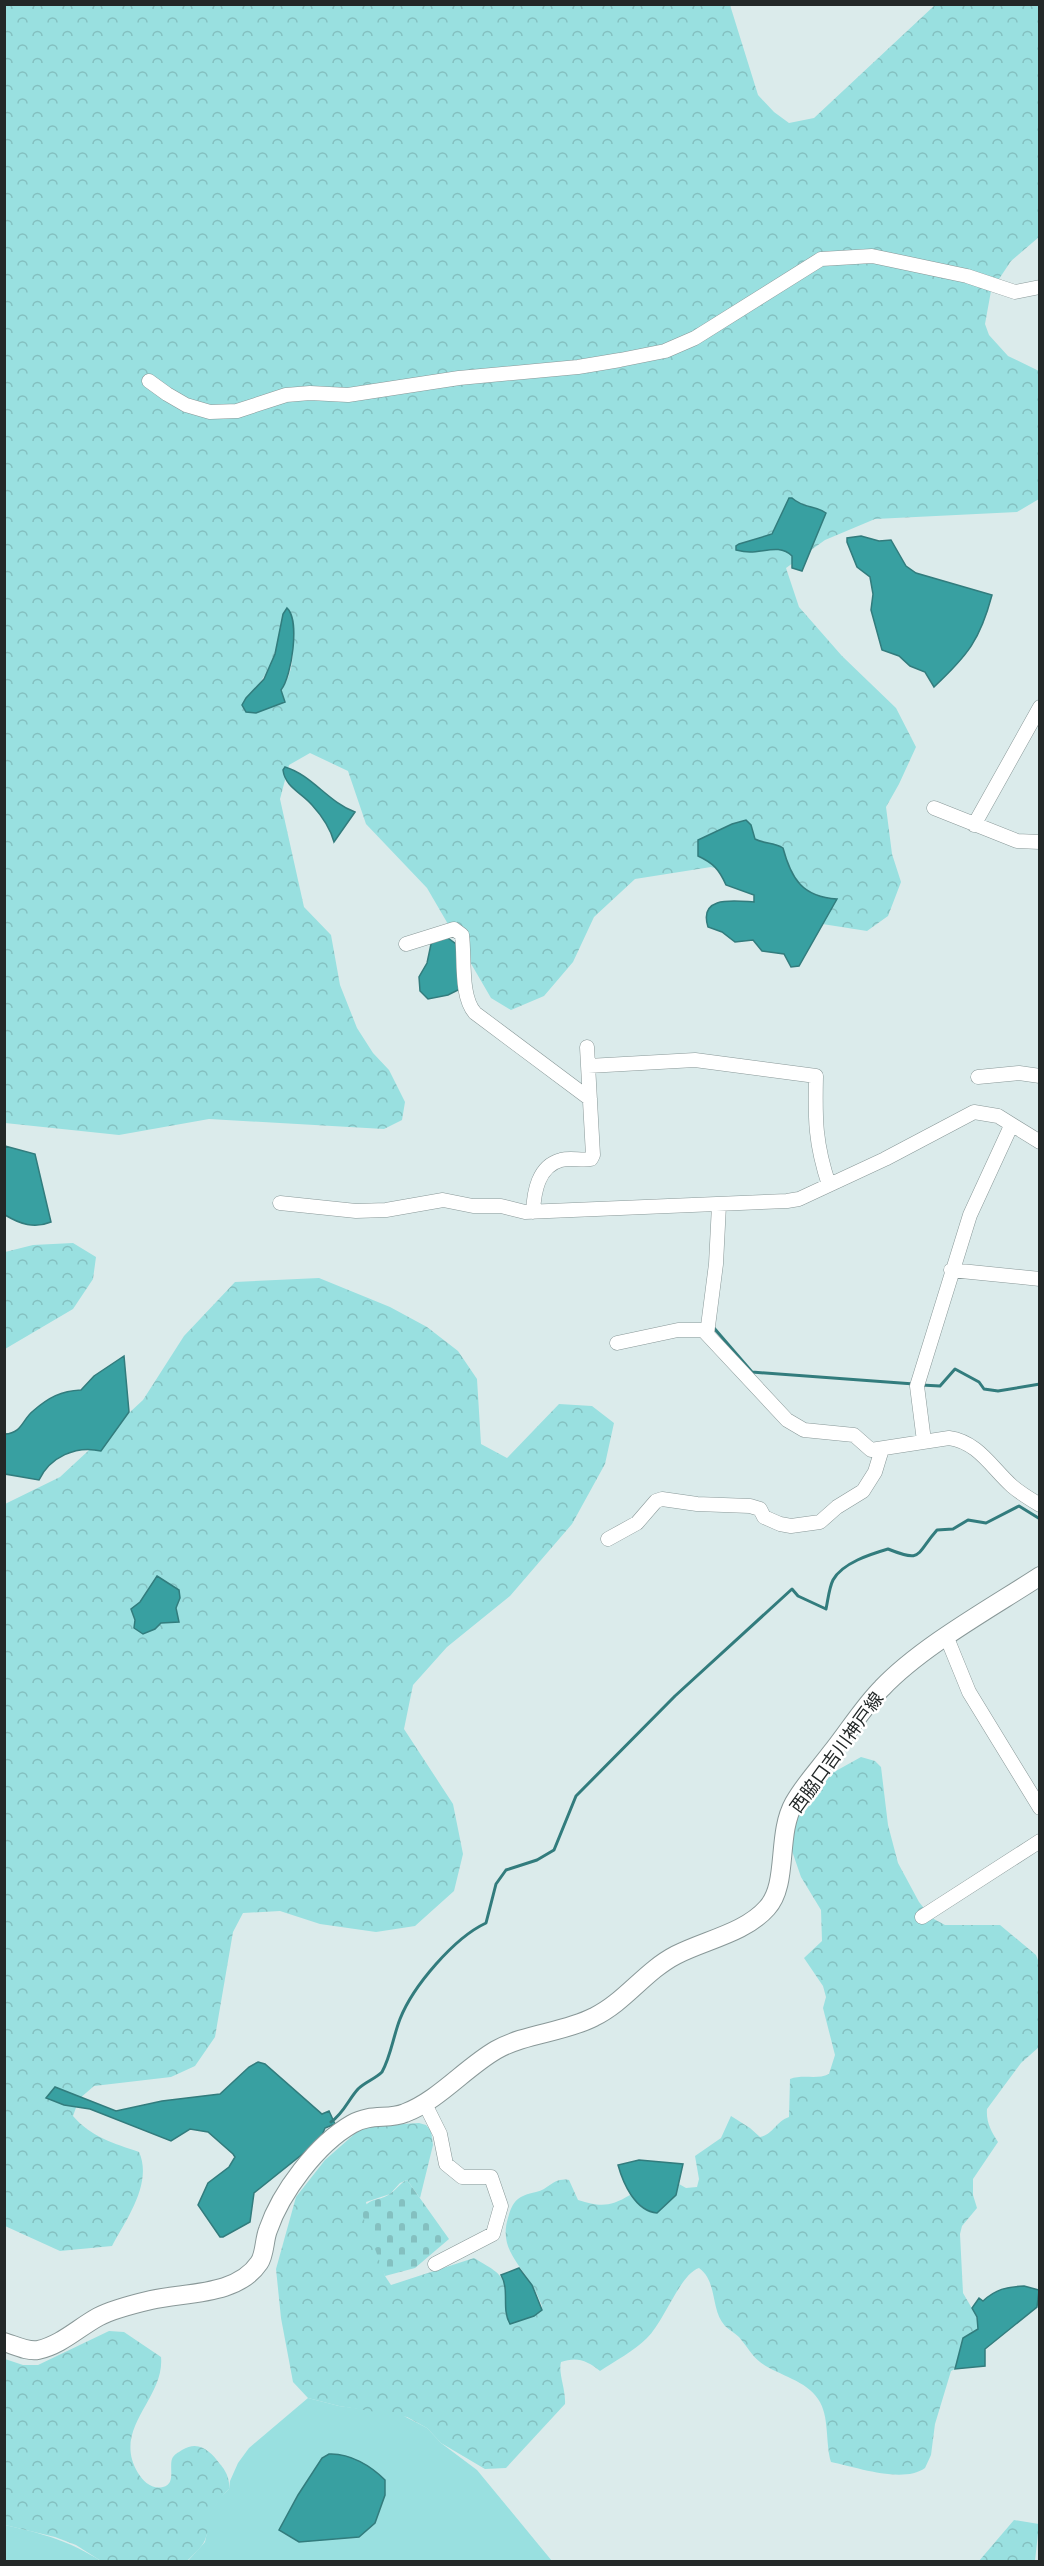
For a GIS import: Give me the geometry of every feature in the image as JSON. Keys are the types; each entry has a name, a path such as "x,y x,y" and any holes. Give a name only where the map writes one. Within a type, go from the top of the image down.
{"main road":[{"name":"西脇口吉川神戸線","path":"4,2342 34,2351 61,2341 100,2316 149,2300 207,2291 238,2282 260,2262 268,2229 286,2191 319,2151 352,2124 371,2116 403,2114 424,2102 496,2050 520,2039 576,2025 594,2018 629,1995 667,1961 748,1924 759,1916 770,1906 780,1884 783,1831 795,1802 882,1688 924,1653 1040,1576"}],"street":[{"path":"149,381 186,405 210,412 228,412 286,395 310,393 348,395 459,378 578,367 620,360 665,351 695,338 821,258 872,256 967,276 1015,292 1040,287"},
{"path":"974,825 1040,707"},
{"path":"934,808 1017,841 1040,842"},
{"path":"406,944 454,929 459,930 462,935 465,994 468,1006 590,1099"},
{"path":"532,1212 534,1188 539,1178 552,1164 563,1159 591,1159 593,1155 587,1047"},
{"path":"588,1065 695,1060 816,1076 815,1126 819,1155 829,1185"},
{"path":"978,1077 1019,1073 1040,1076"},
{"path":"280,1203 356,1211 386,1210 443,1200 473,1206 501,1206 532,1212 787,1202 829,1185 974,1112 998,1116 1040,1142"},
{"path":"924,1442 917,1386 951,1270 970,1215 1011,1126"},
{"path":"707,1334 716,1264 719,1205"},
{"path":"951,1270 1040,1279"},
{"path":"617,1343 678,1330 696,1329 707,1334 787,1420 804,1430 854,1435 871,1450 949,1438 970,1444 1012,1487 1040,1505"},
{"path":"608,1539 628,1530 656,1500 662,1499 697,1504 750,1506 760,1509 764,1517 791,1526 820,1522 863,1491 875,1472 882,1449"},
{"path":"947,1638 969,1692 1040,1808"},
{"path":"922,1917 1040,1841"},
{"path":"424,2102 440,2134 446,2164 462,2177 491,2177 501,2206 493,2234 435,2264"}],"green space":[{"path":"5,5 730,5 758,95 774,112 789,123 814,118 935,5 1039,5 1039,237 1011,261 991,291 985,324 989,335 1008,356 1039,371 1039,499 1017,512 875,519 825,540 786,568 799,607 842,656 896,708 916,747 886,807 892,854 901,882 888,916 867,931 816,923 751,879 711,867 635,879 594,917 573,962 544,996 511,1010 491,998 427,888 366,824 348,771 310,753 289,765 280,799 304,907 331,935 340,985 357,1028 373,1053 389,1070 405,1102 402,1120 384,1129 209,1119 119,1135 5,1123","holes":["291,614 292,663 281,690 285,702 246,698 268,670 276,650 283,615"]},
{"path":"73,1243 96,1257 93,1279 73,1309 5,1349 5,1252 33,1245"},
{"path":"319,1278 390,1307 427,1327 458,1351 477,1379 481,1444 507,1458 559,1404 592,1406 614,1423 605,1464 572,1524 510,1596 447,1647 413,1685 404,1729 453,1804 463,1854 454,1891 415,1926 376,1932 320,1924 280,1911 243,1913 233,1932 215,2037 195,2066 171,2077 94,2086 79,2099 73,2116 95,2134 139,2152 143,2176 136,2201 112,2246 60,2251 5,2226 5,1504 60,1477 143,1400 184,1336 235,1282"},
{"path":"861,1757 875,1761 881,1767 888,1825 898,1863 919,1902 932,1918 945,1925 1000,1925 1036,1955 1039,1963 1039,2047 1021,2063 987,2109 987,2118 998,2142 973,2179 973,2195 977,2208 962,2226 960,2234 963,2293 977,2317 978,2329 963,2338 955,2369 951,2371 935,2424 931,2455 925,2468 905,2475 879,2473 831,2462 826,2421 818,2399 813,2392 799,2382 760,2362 739,2337 725,2326 717,2312 709,2281 699,2268 685,2279 653,2331 630,2352 600,2371 582,2360 572,2359 561,2362 560,2372 565,2404 506,2468 485,2469 441,2443 427,2428 407,2417 339,2406 308,2398 293,2382 281,2318 276,2269 296,2197 325,2160 359,2130 373,2126 419,2123 426,2125 431,2131 433,2145 420,2198 407,2180 400,2183 390,2194 366,2202 385,2276 391,2285 474,2258 500,2276 505,2288 505,2306 540,2313 542,2306 532,2285 511,2254 506,2237 508,2218 517,2200 559,2180 569,2180 578,2200 605,2205 630,2195 650,2212 676,2195 679,2184 686,2188 697,2187 699,2179 695,2156 721,2138 731,2116 760,2137 765,2135 789,2117 790,2079 820,2077 829,2074 835,2055 823,2008 826,1997 823,1986 804,1958 822,1941 821,1910 801,1877 791,1848 794,1824 805,1803 825,1777"},
{"path":"407,2180 449,2239 415,2268 385,2276 361,2211 368,2203 387,2196"},
{"path":"109,2331 124,2332 161,2357 160,2372 155,2387 134,2428 131,2442 131,2457 142,2479 159,2488 167,2485 171,2479 173,2457 182,2450 194,2446 208,2451 227,2475 229,2489 215,2508 204,2543 187,2561 101,2561 76,2545 55,2537 5,2525 5,2359 23,2365 38,2365"},
{"path":"308,2398 339,2406 400,2414 427,2428 441,2443 477,2470 552,2561 187,2562 205,2542 211,2513 219,2499 229,2489 238,2463 249,2448"},
{"path":"1014,2520 1039,2524 1035,2561 979,2561"},
{"path":"5,2525 55,2538 101,2561 5,2562"}],"shaded area":[{"path":"789,498 826,513 802,571 792,568 792,556 782,550 750,552 736,550 739,544 772,534"},
{"path":"861,536 879,541 891,540 906,566 916,573 992,595 983,624 971,646 934,687 925,672 910,666 899,656 882,650 871,610 873,594 870,577 857,567 847,542 847,538"},
{"path":"287,608 291,614 294,636 291,661 281,690 285,702 256,713 246,712 242,705 264,679 275,654 283,614"},
{"path":"285,767 304,776 336,802 355,812 334,842 319,813 287,781 283,770"},
{"path":"746,820 751,825 755,839 783,848 794,877 800,884 815,894 837,899 799,966 791,967 784,954 762,951 753,940 735,942 722,932 708,927 706,917 708,909 713,905 728,901 754,902 754,895 726,885 715,867 698,856 698,840"},
{"path":"448,938 456,944 462,988 448,995 428,999 420,991 419,977 427,963 431,944 436,939"},
{"path":"5,1146 35,1154 51,1222 39,1225 27,1224 5,1215"},
{"path":"124,1356 129,1412 101,1451 73,1451 57,1459 39,1480 5,1474 5,1434 18,1429 44,1402 61,1393 81,1390 94,1376"},
{"path":"157,1576 179,1590 180,1598 176,1608 179,1622 161,1623 155,1629 143,1634 134,1628 135,1620 131,1609 140,1602"},
{"path":"258,2062 265,2064 322,2114 329,2111 335,2124 325,2128 320,2140 254,2193 250,2222 223,2237 220,2237 198,2205 208,2183 229,2167 235,2157 208,2132 190,2129 171,2141 90,2109 64,2105 46,2098 55,2087 116,2111 162,2101 220,2094 249,2067"},
{"path":"639,2160 683,2164 676,2195 657,2213 649,2211 636,2202 620,2172 618,2165"},
{"path":"519,2268 532,2285 542,2310 534,2316 510,2324 506,2312 504,2281 501,2275"},
{"path":"1024,2286 1039,2290 1037,2307 985,2349 985,2366 955,2369 963,2338 978,2329 977,2317 972,2308 979,2298 983,2301 1002,2289"},
{"path":"329,2454 352,2458 373,2470 385,2480 385,2495 375,2523 359,2537 299,2542 279,2530 322,2458"}],"waterway":[{"path":"714,1328 752,1372 914,1384"},
{"path":"921,1385 940,1386 955,1369 979,1382 984,1389 998,1391 1040,1384"},
{"path":"331,2122 358,2089 382,2072 388,2060 400,2019 424,1978 448,1951 486,1923 496,1884 506,1870 537,1860 554,1850 576,1796 675,1696 792,1589 798,1596 826,1609 830,1587 837,1574 850,1564 866,1557 888,1549 913,1556 921,1551 937,1530 953,1529 968,1520 986,1523 1019,1506 1040,1519"}]}
